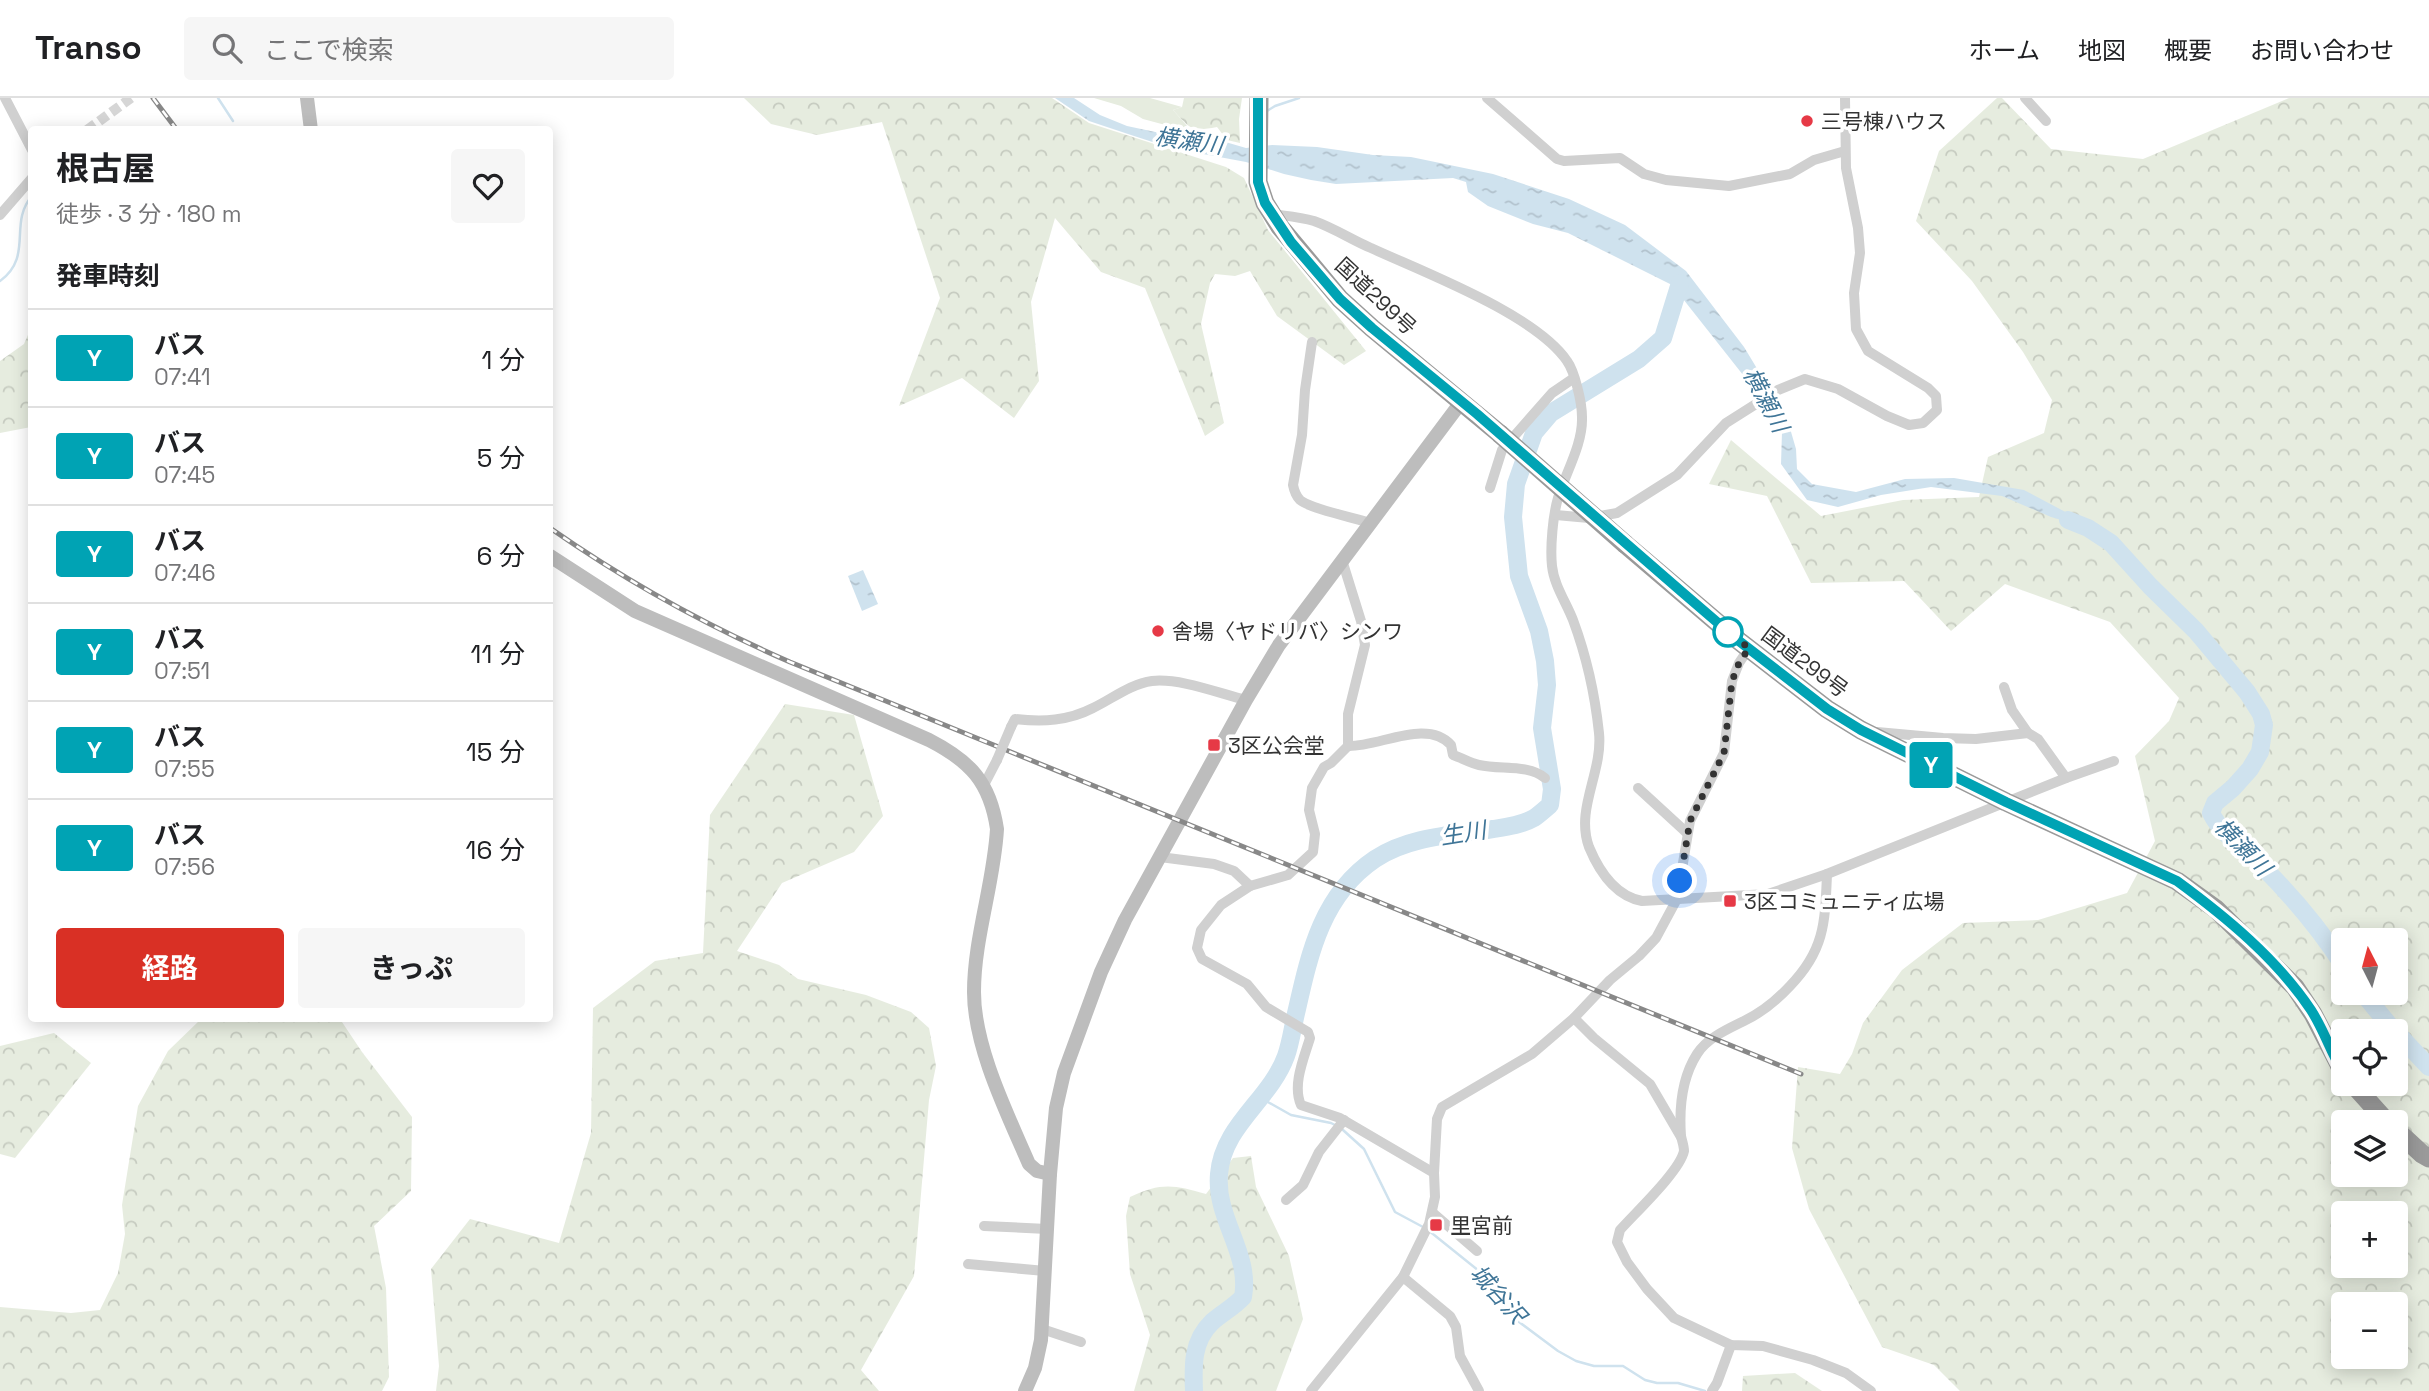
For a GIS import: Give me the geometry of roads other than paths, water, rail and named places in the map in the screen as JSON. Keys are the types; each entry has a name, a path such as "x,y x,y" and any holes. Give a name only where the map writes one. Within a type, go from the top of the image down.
{"highway":[{"name":"国道299号","path":"1258,100 1257,167 1261,193 1271,214 1291,242 1340,299 1372,328 1462,401 1749,648 1827,709 1861,730 2006,802 2177,881 2216,909 2295,987 2331,1049"},
{"path":"2364,1096 2376,1110"},
{"path":"2408,1140 2429,1158"}],"street":[{"path":"5,98 28,142"},
{"path":"307,98 310,126"},
{"path":"1487,98 1557,159 1564,162 1620,158 1644,174 1666,180 1729,186 1790,174 1814,160 1845,151"},
{"path":"1556,515 1589,518 1618,513 1677,475 1726,424 1778,390 1805,379 1838,389 1909,425 1923,423 1937,410 1936,396 1928,388 1868,351 1856,330 1854,293 1860,253 1845,151 1845,98"},
{"path":"2025,98 2046,121"},
{"path":"0,215 28,183"},
{"path":"1271,214 1315,222 1483,300 1530,327 1568,361 1582,417 1578,442 1557,500 1551,539 1552,568 1580,641 1600,736 1597,770 1586,810 1584,829 1589,845 1609,881 1629,899 1677,900 1768,894 1827,874 2114,761"},
{"path":"1312,342 1294,491 1301,500 1370,523"},
{"path":"1490,488 1502,450 1552,393 1575,383"},
{"path":"1025,1391 1039,1354 1042,1329 1054,1121 1064,1073 1101,972 1125,920 1246,700 1289,629 1462,401"},
{"path":"553,558 635,611 947,749 964,760 985,785 994,812 996,845 975,970 974,1012 979,1037 1029,1164 1037,1171 1050,1174"},
{"path":"1342,560 1361,621 1365,645 1348,714 1349,746"},
{"path":"1311,1391 1403,1277 1428,1224 1435,1197 1437,1119 1442,1107 1532,1054 1574,1018 1609,980 1656,938 1677,900 1690,821 1724,753 1732,681 1749,648"},
{"path":"985,785 1015,719 1046,722 1074,716 1132,686 1151,681 1170,681 1246,700"},
{"path":"2004,687 2012,710 2028,733 2038,739 2066,778"},
{"path":"1861,730 1976,739 2028,733"},
{"path":"1434,1173 1344,1121 1301,1105 1299,1076 1310,1038 1303,1028 1266,1007 1247,984 1202,959 1197,948 1201,930 1221,905 1250,886 1288,875 1313,852 1315,834 1309,810 1312,788 1324,767 1349,746 1361,747 1412,734 1439,736 1451,745 1453,755 1468,762 1537,771 1545,778"},
{"path":"1638,788 1687,833"},
{"path":"1160,857 1214,864 1234,871 1250,886"},
{"path":"1827,874 1823,930 1811,962 1773,1004 1721,1032 1698,1051 1689,1068 1681,1098 1681,1137 1684,1149 1678,1164 1620,1230 1617,1242 1627,1262 1647,1289 1674,1318 1731,1347 1763,1346 1813,1360 1846,1373 1871,1391"},
{"path":"1574,1018 1650,1084 1681,1137"},
{"path":"1286,1200 1303,1185 1325,1144 1344,1121"},
{"path":"1428,1224 1477,1251"},
{"path":"984,1226 1047,1229"},
{"path":"968,1264 1045,1270"},
{"path":"1403,1277 1450,1317 1456,1327 1460,1356 1479,1391"},
{"path":"1042,1329 1081,1342"},
{"path":"1712,1391 1731,1347"}],"water":[{"path":"1055,98 1074,98 1100,115 1127,126 1193,140 1222,141 1246,148 1272,145 1317,147 1411,157 1493,174 1569,199 1625,225 1686,271 1744,347 1787,418 1796,449 1797,469 1812,484 1856,492 1905,479 1954,478 2024,490 2105,533 2051,517 2002,496 1931,487 1881,495 1838,507 1807,500 1781,464 1782,432 1747,380 1672,285 1568,233 1533,224 1488,206 1468,192 1466,182 1453,178 1336,184 1311,180 1246,162 1171,148 1089,121"},
{"path":"863,570 878,604 862,611 848,576"}],"waterway":[{"path":"218,98 233,121"},
{"path":"1267,111 1299,98"},
{"path":"0,281 16,261 22,217 28,202"},
{"name":"生川","path":"1194,1391 1197,1346 1205,1329 1243,1297 1242,1266 1219,1190 1222,1157 1229,1141 1279,1072 1286,1056 1307,966 1321,925 1331,907 1357,873 1388,851 1417,841 1519,824 1534,818 1550,805 1552,789 1542,728 1547,685 1545,661 1539,631 1519,576 1513,517 1516,484 1534,433 1551,413 1639,359 1663,338 1680,283"},
{"name":"横瀬川","path":"2068,520 2088,528 2111,543 2196,631 2247,692 2261,714 2264,725 2260,752 2250,769 2215,803 2211,813 2227,834 2260,864 2293,900 2331,947"},
{"name":"横瀬川","path":"2373,1005 2384,1019"},
{"name":"横瀬川","path":"2408,1045 2429,1067"},
{"name":"城谷沢","path":"1259,1097 1291,1115 1337,1126"},
{"name":"城谷沢","path":"1343,1130 1364,1149 1395,1212 1423,1227"},
{"name":"城谷沢","path":"1428,1230 1484,1275 1511,1316 1558,1351 1576,1361 1594,1366 1623,1366 1645,1380 1678,1383 1705,1391"}],"tunnel":[{"path":"92,126 131,98"}],"railway":[{"path":"153,98 174,126"},
{"path":"553,530 667,601 790,662 1801,1074"}],"place":[{"name":"三号棟ハウス","path":"1807,121"},
{"name":"舎場〈ヤドリバ〉シンワ","path":"1158,631"},
{"name":"3区公会堂","path":"1214,745"},
{"name":"3区コミュニティ広場","path":"1730,901"},
{"name":"里宮前","path":"1436,1225"}]}
